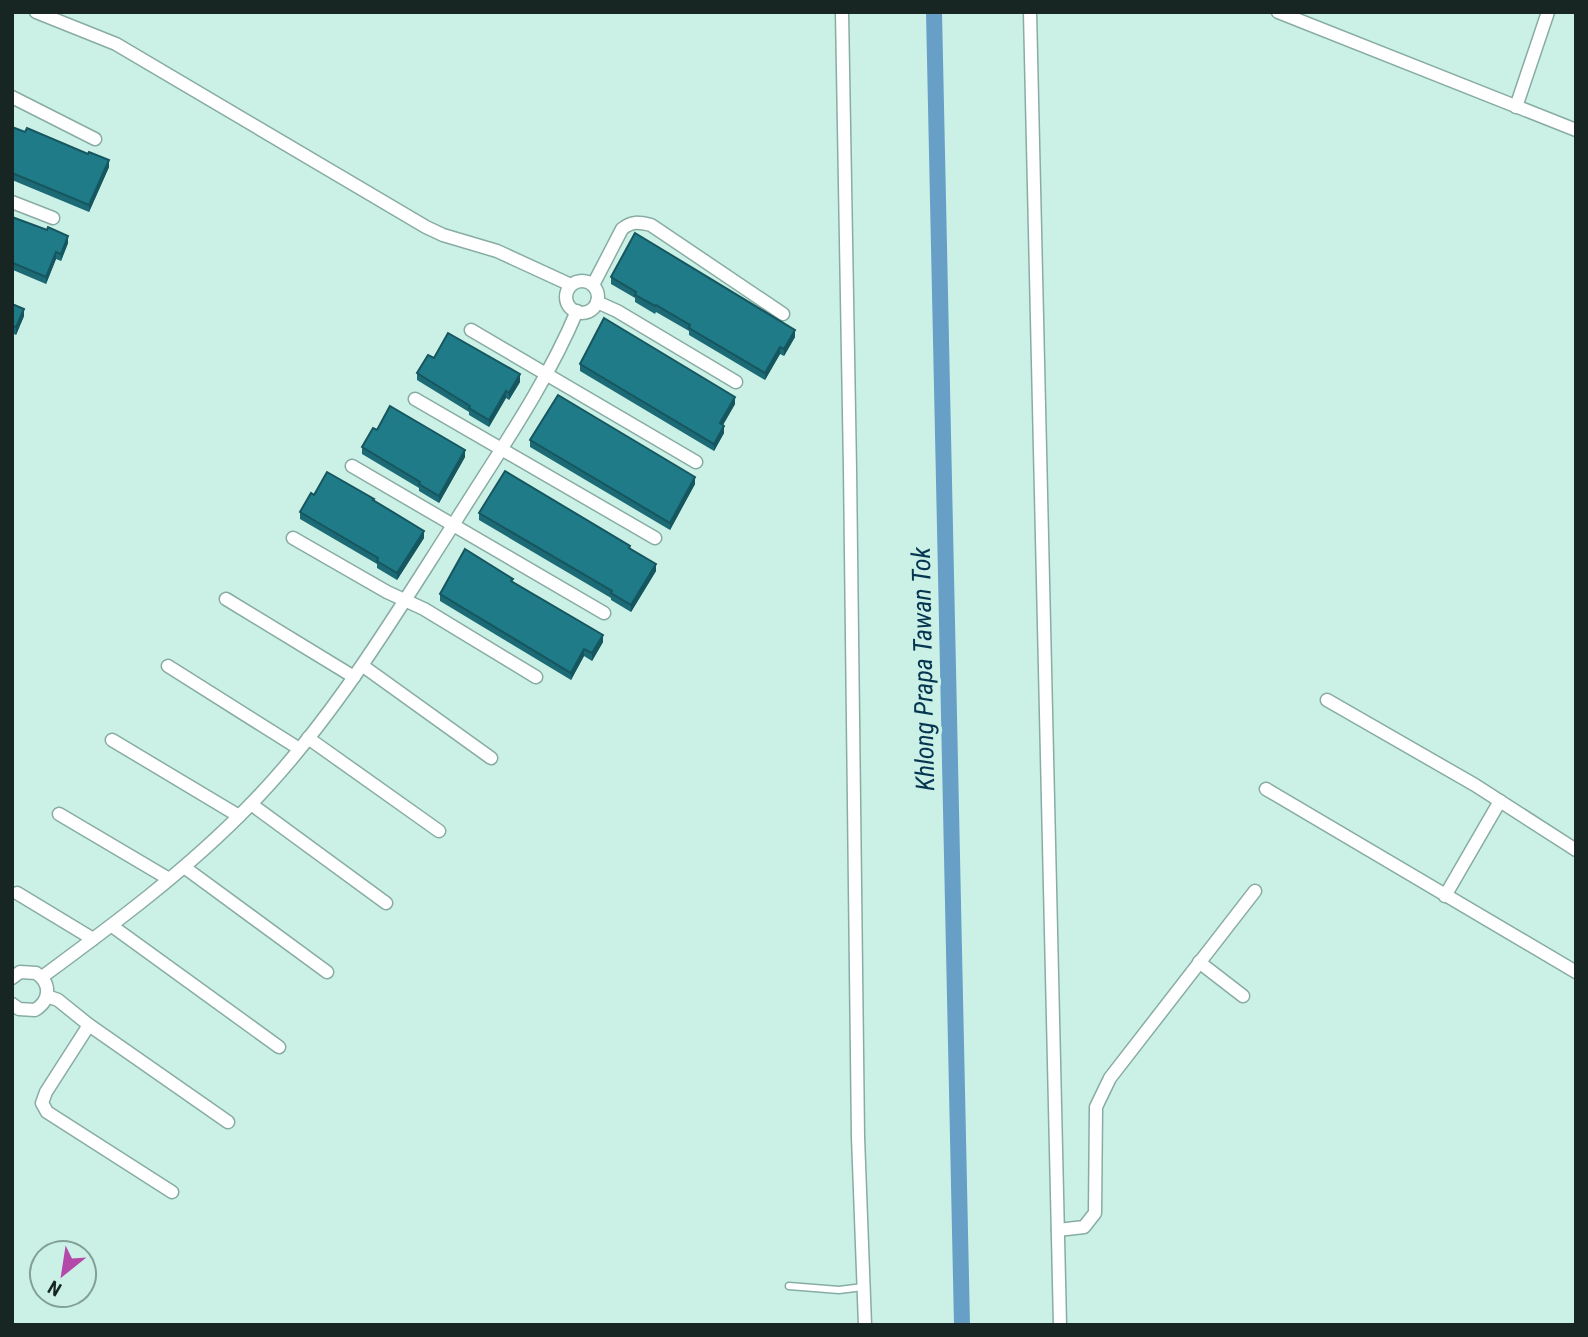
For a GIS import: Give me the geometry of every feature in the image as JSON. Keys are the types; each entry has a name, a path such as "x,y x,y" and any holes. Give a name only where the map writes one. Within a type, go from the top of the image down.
{"street":[{"path":"36,12 116,44 426,228 497,251 570,285 582,281 593,285 597,290 597,302 589,311 577,311 568,303 567,291 570,285"},
{"path":"842,12 858,1137 865,1325"},
{"path":"1030,12 1060,1325"},
{"path":"1278,12 1576,130"},
{"path":"1516,107 1548,12"},
{"path":"12,97 95,139"},
{"path":"12,202 54,218"},
{"path":"593,285 622,229 630,223 638,222 651,225 783,314"},
{"path":"597,302 617,311 736,382"},
{"path":"42,977 112,926 184,867 251,804 308,737 363,666 406,601 548,374 577,311"},
{"path":"471,330 696,462"},
{"path":"415,399 655,538"},
{"path":"352,466 604,613"},
{"path":"293,538 387,592 424,609 537,677"},
{"path":"226,599 354,677"},
{"path":"168,666 298,748"},
{"path":"363,666 491,758"},
{"path":"1327,700 1500,801 1576,850"},
{"path":"308,737 439,831"},
{"path":"112,740 239,816"},
{"path":"1266,789 1576,972"},
{"path":"1446,896 1500,801"},
{"path":"251,804 386,902"},
{"path":"59,814 169,879"},
{"path":"184,867 327,972"},
{"path":"1058,1230 1084,1227 1095,1213 1094,1119 1100,1097 1110,1079 1255,891"},
{"path":"16,893 93,939"},
{"path":"112,926 279,1047"},
{"path":"1199,962 1243,996"},
{"path":"12,978 20,972 28,971 42,977 47,996 35,1010 19,1009 12,1004"},
{"path":"47,996 58,1000 89,1025 228,1122"},
{"path":"89,1025 46,1092 43,1104 47,1112 172,1192"}],"lane":[{"path":"789,1286 839,1290 863,1287"}],"building":[{"path":"12,127 25,132 27,128 109,160 89,205 12,173"},
{"path":"12,217 68,236 61,254 56,252 46,277 12,264"},
{"path":"635,233 795,330 784,349 780,347 765,373 689,328 690,325 635,295 636,292 611,277"},
{"path":"12,304 24,309 16,327 12,326"},
{"path":"604,318 735,397 720,423 724,426 714,444 580,364"},
{"path":"448,333 520,374 509,393 506,391 489,420 417,373 428,355 434,358"},
{"path":"558,395 695,477 670,523 530,440"},
{"path":"390,406 465,450 439,496 362,447 373,428 377,430"},
{"path":"505,471 656,564 631,605 611,593 612,591 479,513"},
{"path":"327,472 424,531 397,573 377,561 378,558 300,512"},
{"path":"465,549 513,579 511,581 603,635 592,653 584,649 571,673 440,594"}],"waterway":[{"name":"Khlong Prapa Tawan Tok","path":"934,12 962,1325"}]}
